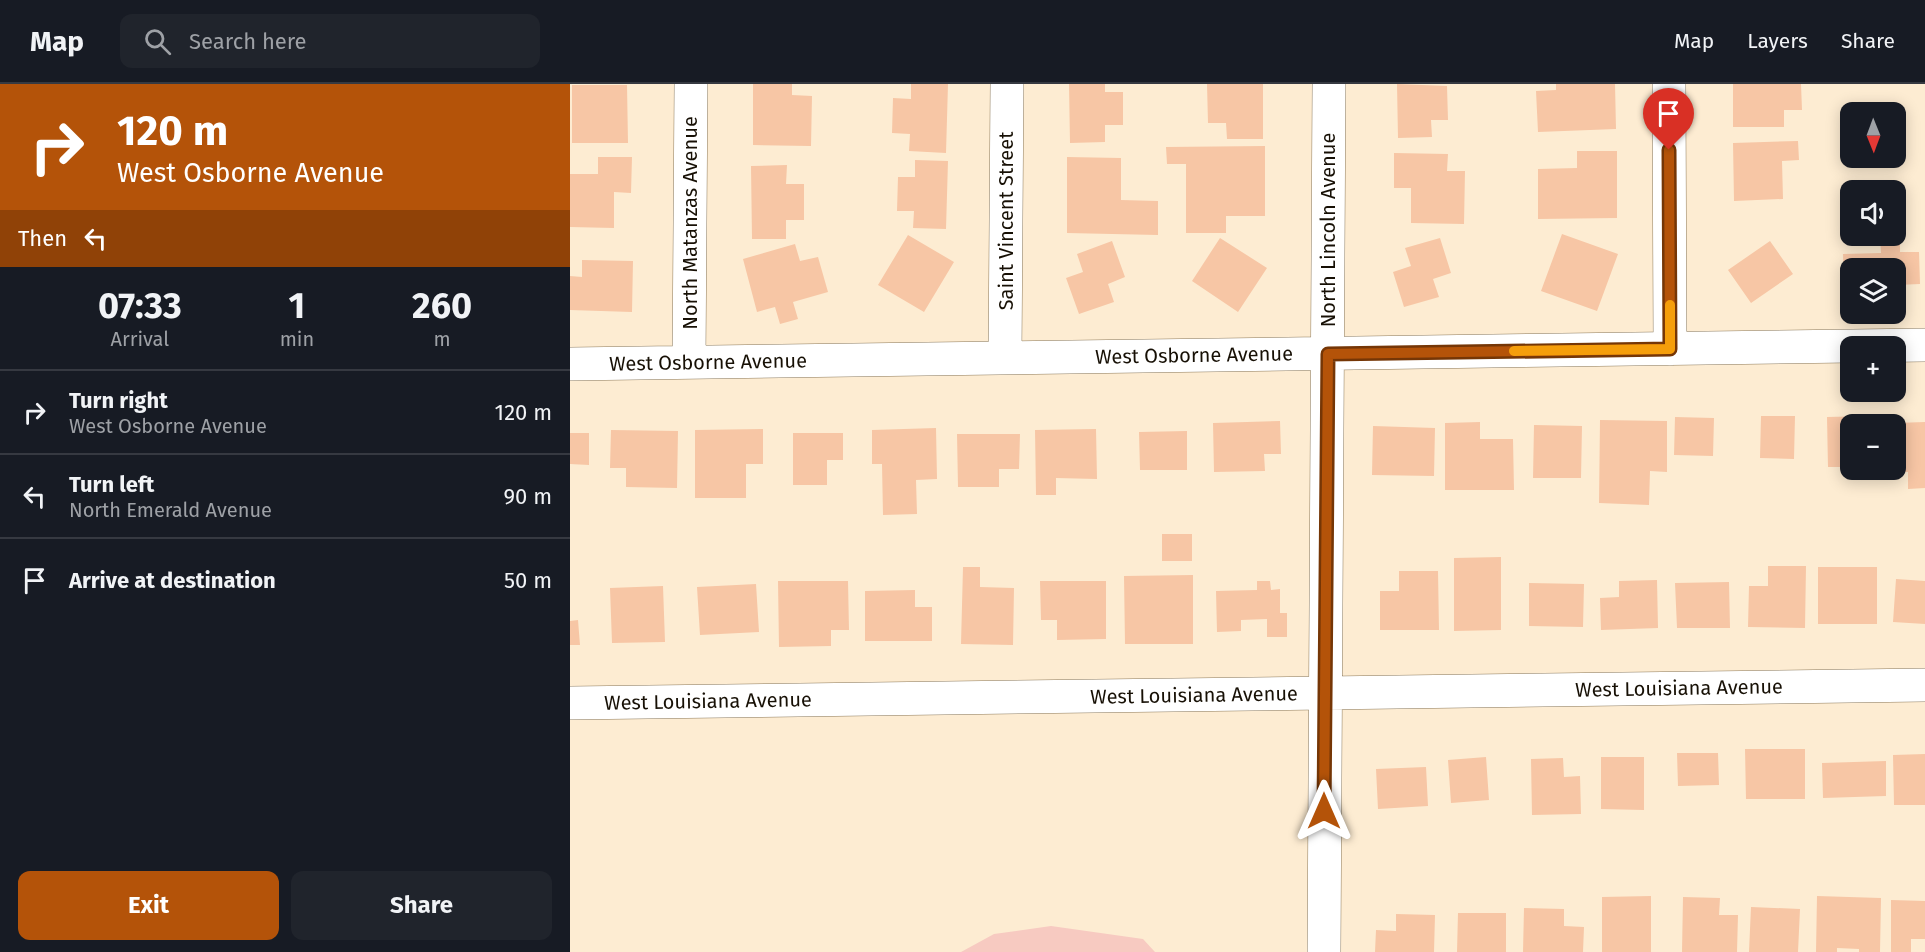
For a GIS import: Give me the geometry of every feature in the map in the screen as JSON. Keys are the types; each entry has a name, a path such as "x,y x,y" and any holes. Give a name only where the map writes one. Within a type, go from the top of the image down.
{"street":[{"name":"North Matanzas Avenue","path":"689,362 691,84"},
{"name":"Saint Vincent Street","path":"1005,358 1007,84"},
{"name":"North Lincoln Avenue","path":"1324,952 1329,84"},
{"path":"1669,84 1670,349"},
{"name":"West Osborne Avenue","path":"570,364 1925,345"},
{"name":"West Louisiana Avenue","path":"570,703 1925,685"}],"shaded area":[{"path":"1051,926 1143,939 1155,952 961,952 994,934"}],"building":[{"path":"753,84 792,84 792,95 812,96 811,146 753,145"},
{"path":"911,84 948,84 946,153 909,151 910,134 892,133 893,98 911,99"},
{"path":"1069,84 1105,84 1105,92 1123,92 1123,125 1105,125 1105,142 1070,143"},
{"path":"1207,84 1263,84 1263,139 1227,139 1226,123 1208,123"},
{"path":"1397,84 1447,86 1448,120 1431,120 1432,137 1398,138"},
{"path":"1556,84 1615,84 1616,129 1538,132 1536,91 1556,90"},
{"path":"1733,84 1801,84 1802,110 1784,110 1784,127 1733,127"},
{"path":"572,85 627,85 628,143 572,143"},
{"path":"1798,141 1799,160 1782,161 1783,199 1734,201 1733,143"},
{"path":"1265,146 1265,216 1226,216 1226,233 1186,233 1186,164 1167,164 1166,147"},
{"path":"1577,151 1617,151 1617,218 1538,219 1538,169 1577,168"},
{"path":"1394,153 1448,154 1447,171 1465,171 1464,224 1411,223 1411,188 1394,188"},
{"path":"598,157 632,157 631,193 614,192 614,228 570,227 570,174 598,174"},
{"path":"1067,157 1121,158 1121,200 1158,201 1158,235 1067,233"},
{"path":"915,160 948,161 946,229 913,228 914,211 897,211 898,177 915,177"},
{"path":"787,165 786,184 804,184 804,220 786,220 786,239 752,239 751,166"},
{"path":"1562,234 1618,254 1597,311 1541,291"},
{"path":"908,235 954,262 924,312 878,285"},
{"path":"1220,238 1267,268 1238,312 1192,281"},
{"path":"1440,238 1451,273 1433,279 1439,297 1404,307 1393,272 1411,266 1405,248"},
{"path":"1112,241 1125,277 1108,284 1114,302 1079,314 1066,278 1083,272 1077,254"},
{"path":"1770,241 1793,274 1751,303 1728,270"},
{"path":"795,244 800,261 818,257 828,292 793,302 798,319 780,324 775,307 757,312 743,259"},
{"path":"1881,246 1900,246 1900,252 1919,252 1920,284 1906,285 1906,258 1843,258 1843,254 1881,253"},
{"path":"582,260 633,261 632,312 570,310 570,276 582,277"},
{"path":"1761,416 1795,416 1794,459 1760,458"},
{"path":"1675,417 1714,418 1713,456 1674,455"},
{"path":"1827,417 1840,417 1840,467 1828,467"},
{"path":"1600,420 1667,421 1667,472 1650,471 1649,505 1599,503"},
{"path":"1280,421 1281,454 1264,454 1265,471 1214,472 1213,423"},
{"path":"1480,422 1480,439 1513,439 1514,490 1445,490 1445,423"},
{"path":"1925,422 1925,488 1908,489 1906,423"},
{"path":"1534,425 1582,426 1581,478 1533,478"},
{"path":"1373,426 1435,428 1434,476 1372,475"},
{"path":"936,428 937,479 916,480 917,514 883,515 882,464 872,464 872,430"},
{"path":"763,429 763,464 746,464 746,498 695,498 695,430"},
{"path":"1096,429 1097,479 1056,478 1056,495 1036,495 1035,430"},
{"path":"611,430 678,431 677,488 626,487 626,468 610,468"},
{"path":"1187,431 1187,470 1140,470 1139,432"},
{"path":"570,433 589,433 589,465 570,464"},
{"path":"793,433 843,433 843,460 827,460 827,485 793,485"},
{"path":"957,434 1020,434 1019,469 999,469 999,487 958,487"},
{"path":"1162,534 1192,534 1192,561 1162,561"},
{"path":"1501,557 1501,630 1454,631 1454,558"},
{"path":"1768,566 1806,566 1805,628 1748,627 1749,586 1768,586"},
{"path":"963,567 980,567 980,587 1014,588 1013,645 961,644"},
{"path":"1818,567 1877,567 1877,624 1818,624"},
{"path":"1399,571 1438,571 1439,630 1380,630 1380,591 1399,591"},
{"path":"1193,575 1193,644 1125,644 1124,576"},
{"path":"1896,579 1925,581 1925,624 1893,622"},
{"path":"1657,580 1658,628 1601,630 1600,598 1619,597 1619,581"},
{"path":"778,581 848,581 849,630 831,630 831,646 779,647"},
{"path":"1040,581 1106,581 1106,639 1057,640 1057,620 1041,620"},
{"path":"1257,581 1270,581 1271,590 1280,589 1280,613 1287,613 1287,637 1267,637 1267,619 1241,620 1241,631 1217,632 1216,591 1257,590"},
{"path":"1729,582 1730,628 1677,628 1675,583"},
{"path":"1529,583 1584,584 1583,627 1529,626"},
{"path":"756,584 759,632 700,635 697,587"},
{"path":"663,586 665,642 612,643 610,588"},
{"path":"915,590 915,607 932,607 932,641 865,641 865,591"},
{"path":"578,620 580,645 570,645 570,621"},
{"path":"1745,749 1805,749 1805,799 1746,799"},
{"path":"1677,753 1718,753 1719,785 1678,786"},
{"path":"1925,754 1925,805 1894,805 1893,755"},
{"path":"1486,757 1489,800 1451,803 1448,760"},
{"path":"1601,757 1644,757 1644,810 1601,809"},
{"path":"1563,758 1564,777 1580,776 1581,814 1532,815 1531,759"},
{"path":"1886,761 1886,796 1823,798 1822,763"},
{"path":"1426,767 1428,806 1378,809 1376,769"},
{"path":"1651,896 1651,952 1602,952 1602,897"},
{"path":"1817,896 1881,898 1880,952 1859,952 1859,949 1837,948 1837,952 1816,952"},
{"path":"1683,897 1720,898 1719,915 1738,915 1737,952 1682,952"},
{"path":"1891,900 1925,901 1925,939 1911,939 1911,952 1891,952"},
{"path":"1751,907 1800,909 1798,952 1749,952"},
{"path":"1524,908 1564,909 1564,926 1584,927 1583,952 1523,952"},
{"path":"1458,913 1506,913 1506,952 1457,952"},
{"path":"1396,914 1435,915 1434,952 1375,952 1376,930 1396,931"}],"slow traffic":[{"path":"1514,351 1670,349 1670,305"}],"route":[{"path":"1324,811 1328,354 1670,349 1669,150"}]}
